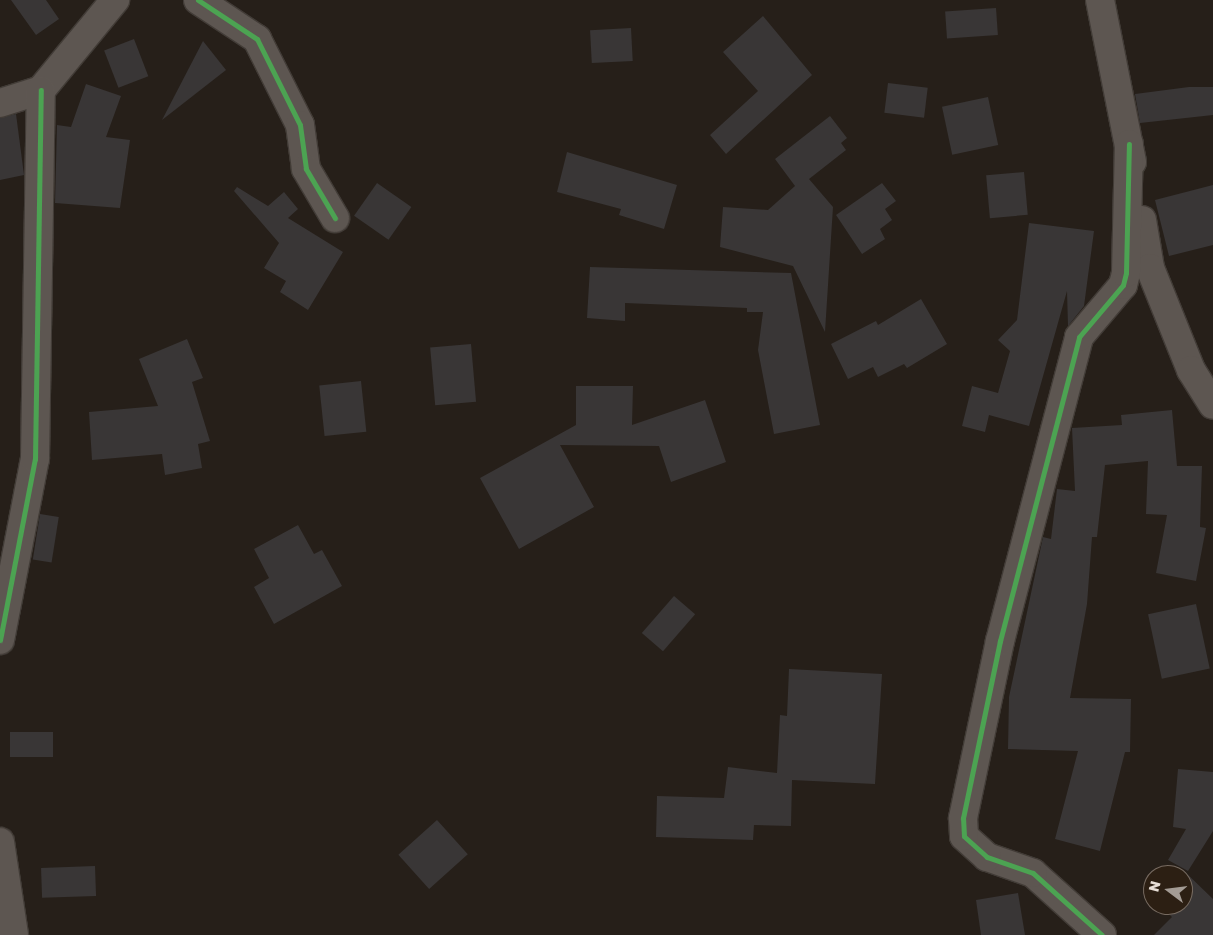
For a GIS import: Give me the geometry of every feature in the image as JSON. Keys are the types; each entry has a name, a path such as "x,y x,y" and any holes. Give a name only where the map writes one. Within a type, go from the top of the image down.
{"street":[{"path":"0,103 41,90 115,0"},
{"path":"198,0 257,40 300,125 306,169 335,218"},
{"path":"1100,0 1129,144 1150,268 1191,370 1213,405"},
{"path":"0,640 35,459 41,90"},
{"path":"1102,935 1033,873 987,857 964,836 963,818 1000,641 1079,337 1123,285 1126,272 1129,144"},
{"path":"0,842 14,935"}],"building":[{"path":"11,0 46,0 59,19 36,35"},
{"path":"996,8 998,35 947,38 945,12"},
{"path":"763,16 812,75 726,154 710,135 758,91 723,52"},
{"path":"631,28 633,61 592,63 590,30"},
{"path":"134,39 148,76 118,88 104,50"},
{"path":"203,41 226,70 162,120"},
{"path":"888,83 928,88 924,118 884,113"},
{"path":"86,84 121,96 106,137 130,140 120,208 55,203 57,125 71,127"},
{"path":"1189,87 1213,87 1213,115 1140,123 1135,94"},
{"path":"988,97 998,145 952,155 942,107"},
{"path":"16,114 24,175 0,180 0,118"},
{"path":"830,116 847,138 841,143 846,150 809,179 833,207 825,332 793,266 720,247 723,207 768,210 795,186 775,159"},
{"path":"567,152 677,185 664,229 619,215 621,209 557,192"},
{"path":"1024,172 1028,215 990,218 986,175"},
{"path":"377,183 411,207 388,240 354,216"},
{"path":"882,183 896,201 885,209 892,220 880,229 885,239 862,254 836,215"},
{"path":"1213,185 1213,245 1169,256 1155,200"},
{"path":"237,187 268,206 284,192 298,209 288,218 343,252 308,310 280,292 286,281 264,268 279,243 234,191"},
{"path":"1029,223 1094,231 1084,306 1068,326 1067,291 1029,426 989,415 985,432 962,426 972,386 998,393 1010,351 998,340 1017,320"},
{"path":"590,267 791,273 820,425 774,434 758,350 763,312 747,312 747,308 625,303 625,321 587,318"},
{"path":"921,299 947,344 907,368 904,364 878,377 873,367 848,379 831,344 876,321 878,325"},
{"path":"187,339 203,378 192,382 210,441 198,444 202,468 165,475 162,454 92,460 89,412 158,406 139,359"},
{"path":"471,344 476,402 435,405 430,348"},
{"path":"361,381 366,432 325,436 319,385"},
{"path":"576,386 633,386 632,425 705,400 726,462 671,482 659,446 560,445 594,507 519,549 480,478 576,425"},
{"path":"1172,410 1177,466 1202,466 1200,527 1206,528 1196,581 1156,573 1167,515 1146,514 1148,461 1105,465 1097,537 1092,537 1087,604 1070,698 1131,699 1130,752 1125,752 1100,851 1055,839 1078,751 1008,749 1009,697 1043,537 1051,539 1057,489 1075,491 1072,428 1122,425 1121,415"},
{"path":"40,514 59,517 52,562 33,559"},
{"path":"298,525 314,554 322,550 342,586 274,624 254,587 269,578 254,549"},
{"path":"674,596 695,614 663,651 642,633"},
{"path":"1196,604 1210,669 1162,679 1148,614"},
{"path":"789,669 882,674 875,784 792,780 791,826 754,825 753,840 656,837 657,796 724,798 728,767 777,773 780,715 787,716"},
{"path":"10,732 53,732 53,757 10,757"},
{"path":"1178,769 1213,772 1213,831 1192,865 1177,865 1168,860 1186,829 1173,827"},
{"path":"437,820 468,854 429,889 398,855"},
{"path":"95,866 96,896 42,898 41,868"},
{"path":"1193,880 1213,899 1213,935 1154,935 1172,917 1170,915 1193,915"},
{"path":"1018,893 1025,935 981,935 976,900"}],"cycle path":[{"path":"198,0 257,39 300,125 306,169 335,218"},
{"path":"0,640 35,459 41,90"},
{"path":"1102,935 1033,873 987,857 964,836 963,818 1000,641 1079,337 1123,285 1126,273 1129,144"}]}
